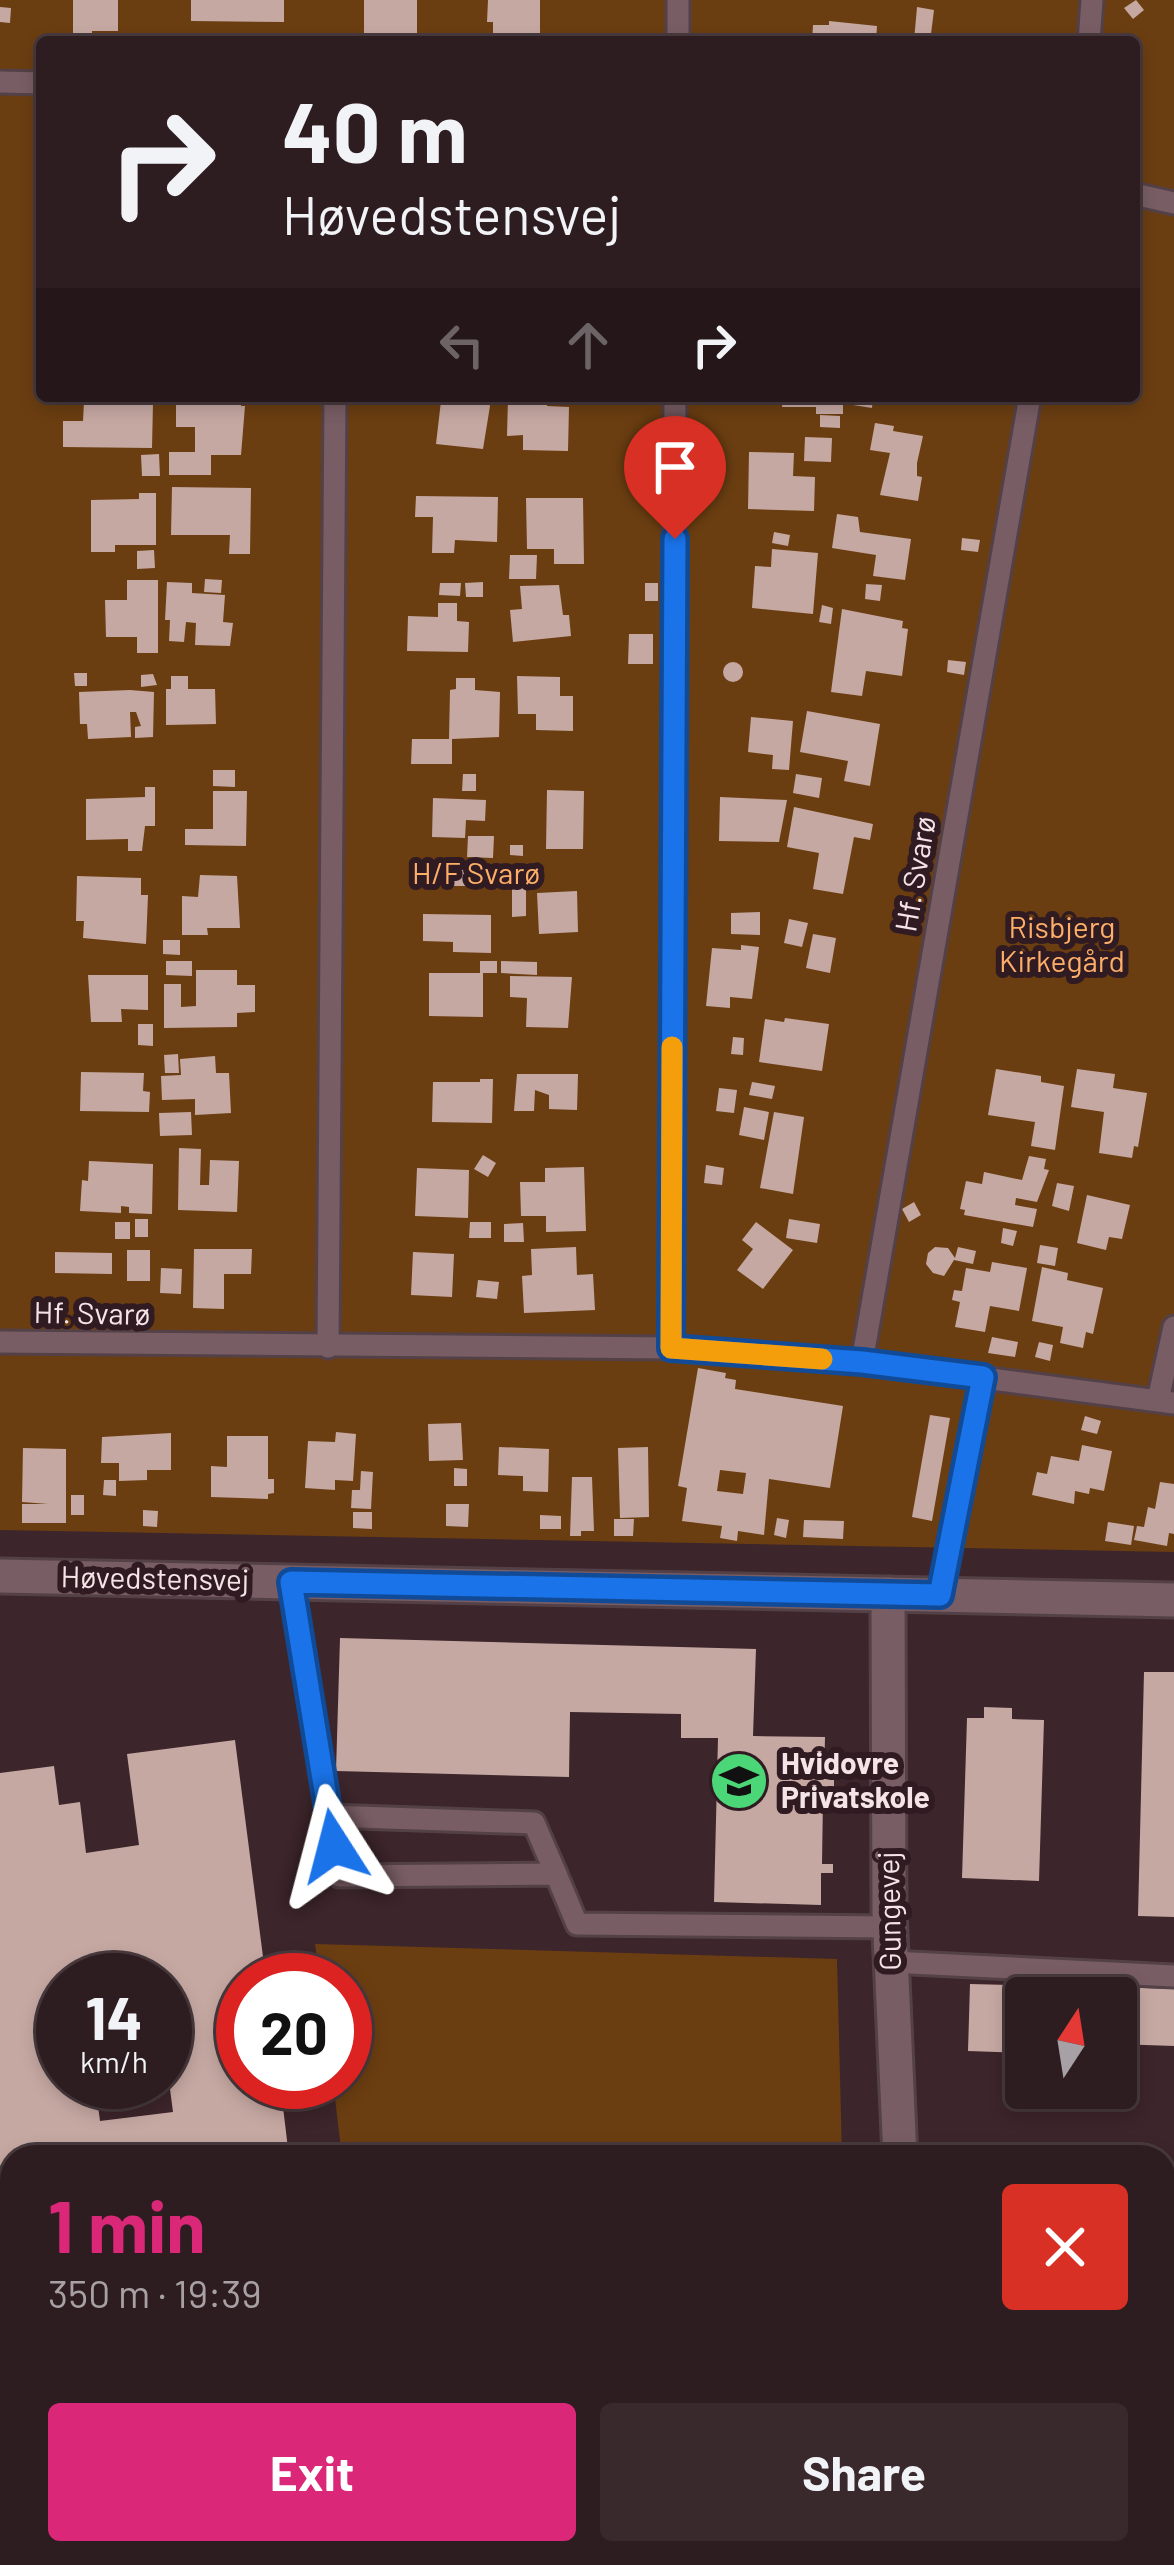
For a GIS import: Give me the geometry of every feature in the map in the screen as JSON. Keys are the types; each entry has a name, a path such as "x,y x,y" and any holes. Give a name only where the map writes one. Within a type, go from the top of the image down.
{"street":[{"name":"Høvedstensvej","path":"0,1576 1174,1600"},
{"name":"Gungevej","path":"888,1594 890,1927 899,2145"}],"lane":[{"path":"677,36 678,0"},
{"path":"1089,36 1092,0"},
{"path":"0,82 36,82"},
{"path":"1140,195 1174,202"},
{"path":"328,1347 334,402"},
{"path":"671,1348 675,402"},
{"name":"Hf. Svarø","path":"862,1362 1029,402"},
{"name":"Hf. Svarø","path":"0,1342 671,1348 862,1362 1166,1402 1174,1327"},
{"path":"940,1595 983,1377"},
{"path":"291,1582 339,1876 556,1874"},
{"path":"329,1816 534,1822 577,1924 890,1927"},
{"path":"891,1962 1174,1976"}],"green space":[{"name":"H/F Svarø","path":"0,0 1174,0 1174,1552 0,1530"},
{"path":"315,1944 837,1959 842,2145 341,2145 336,2109 372,2109 372,1953 316,1953"}],"building":[{"path":"73,0 118,0 118,31 73,36"},
{"path":"191,0 284,0 284,22 191,21"},
{"path":"364,0 417,0 417,36 364,36"},
{"path":"488,0 540,0 540,36 493,33 493,22 487,22"},
{"path":"1136,0 1144,10 1133,19 1124,8"},
{"path":"0,7 11,8 10,23 0,22"},
{"path":"917,7 934,10 931,34 914,36"},
{"path":"829,21 877,26 876,36 812,36 813,25 829,25"},
{"path":"84,402 153,403 152,448 63,447 63,421 83,421"},
{"path":"176,402 241,402 245,406 241,455 211,455 211,475 169,475 169,452 195,452 195,427 176,427"},
{"path":"441,402 488,402 490,406 483,449 436,444"},
{"path":"508,402 569,407 568,451 523,450 523,435 507,436"},
{"path":"782,402 843,402 843,414 816,414 816,407 782,407"},
{"path":"820,415 840,416 840,428 820,427"},
{"path":"875,423 923,436 917,463 917,476 922,477 918,501 880,495 890,453 870,450"},
{"path":"805,437 832,438 831,462 804,461"},
{"path":"749,452 794,453 793,476 815,477 814,511 748,509"},
{"path":"159,454 160,476 142,476 141,455"},
{"path":"172,487 251,488 250,554 229,554 230,535 171,535"},
{"path":"139,493 156,493 156,545 115,545 115,552 91,552 91,500 139,499"},
{"path":"416,496 498,497 497,542 455,540 454,553 432,553 433,517 415,517"},
{"path":"526,498 583,498 584,564 554,564 554,549 527,549"},
{"path":"837,514 858,517 860,532 911,539 905,580 873,576 876,555 832,548"},
{"path":"774,532 790,535 788,546 772,543"},
{"path":"962,538 980,540 978,552 961,550"},
{"path":"772,549 818,553 813,614 752,608 755,566 771,567"},
{"path":"154,550 155,568 137,569 137,551"},
{"path":"510,555 537,555 536,579 509,579"},
{"path":"205,579 222,580 221,593 204,592"},
{"path":"127,580 158,580 158,653 137,653 137,637 106,637 105,600 127,600"},
{"path":"167,582 192,583 192,593 225,595 223,622 233,623 230,646 195,645 196,623 186,622 184,642 169,641"},
{"path":"483,582 483,597 466,597 465,583"},
{"path":"440,583 461,583 460,596 439,595"},
{"path":"645,583 658,583 658,601 645,601"},
{"path":"866,584 882,585 880,601 865,599"},
{"path":"559,585 571,636 513,642 510,610 522,609 520,586"},
{"path":"438,603 457,603 457,621 469,622 468,652 407,651 408,616 438,617"},
{"path":"822,605 833,608 831,624 819,622"},
{"path":"842,609 903,621 902,628 908,629 902,676 866,671 862,696 831,692"},
{"path":"629,634 653,634 653,664 628,664"},
{"path":"948,660 966,662 964,675 947,672"},
{"path":"733,662 743,672 733,682 723,672"},
{"path":"74,673 87,673 87,686 75,686"},
{"path":"153,674 157,685 141,687 141,675"},
{"path":"171,676 188,676 188,689 215,689 216,724 166,725 166,689 171,689"},
{"path":"517,676 560,677 560,696 573,696 573,731 536,730 536,714 518,714"},
{"path":"456,678 475,678 475,690 500,692 499,737 452,739 452,764 411,764 412,739 449,739 450,690 456,689"},
{"path":"79,692 154,692 153,737 135,738 135,727 141,726 136,712 130,712 131,737 88,739 87,724 80,724"},
{"path":"807,711 880,724 870,786 844,781 848,761 800,752"},
{"path":"751,717 793,721 789,770 772,769 773,755 748,752"},
{"path":"213,770 235,770 235,787 213,786"},
{"path":"463,774 476,774 476,791 462,791"},
{"path":"796,774 822,778 819,798 793,793"},
{"path":"145,787 155,787 155,826 145,826 142,851 128,851 128,839 86,840 86,799 145,797"},
{"path":"547,790 584,791 583,849 546,849"},
{"path":"213,791 247,791 246,846 185,845 185,829 213,829"},
{"path":"720,797 787,800 779,842 719,841"},
{"path":"433,798 486,800 485,821 466,820 465,838 432,837"},
{"path":"794,807 873,824 870,840 854,837 843,894 813,889 819,853 787,847"},
{"path":"468,836 494,836 493,858 467,857"},
{"path":"510,845 523,845 523,856 510,855"},
{"path":"446,867 478,868 478,886 446,886"},
{"path":"200,875 237,876 240,928 207,928 208,935 182,935 182,896 198,897"},
{"path":"77,876 141,878 141,895 148,895 146,944 83,938 84,921 76,921"},
{"path":"512,884 526,884 526,916 512,917"},
{"path":"577,891 578,932 539,934 537,893"},
{"path":"760,912 760,935 731,934 731,913"},
{"path":"423,914 491,915 491,953 453,952 453,942 423,941"},
{"path":"789,919 808,923 802,947 784,943"},
{"path":"813,934 836,938 830,973 806,968"},
{"path":"163,940 180,940 180,955 163,954"},
{"path":"741,945 759,947 752,999 730,997 730,1008 706,1006 712,948 741,950"},
{"path":"166,961 192,961 192,976 166,975"},
{"path":"480,961 497,961 497,973 480,973"},
{"path":"501,961 537,962 537,975 501,973"},
{"path":"196,970 237,970 237,985 255,985 255,1012 237,1013 237,1027 164,1028 164,984 181,984 181,1007 196,1006"},
{"path":"429,973 483,973 483,1017 429,1016"},
{"path":"88,975 148,975 148,1010 121,1009 122,1022 91,1022"},
{"path":"510,976 572,977 568,1028 526,1027 527,998 510,997"},
{"path":"785,1018 829,1024 822,1071 759,1062 765,1019 784,1022"},
{"path":"138,1024 153,1024 153,1046 138,1045"},
{"path":"733,1037 744,1038 743,1055 731,1054"},
{"path":"178,1054 179,1073 165,1073 164,1055"},
{"path":"215,1056 216,1073 229,1073 231,1113 195,1115 195,1099 162,1100 161,1076 181,1075 180,1059"},
{"path":"996,1069 1041,1076 1041,1082 1064,1086 1055,1150 1031,1146 1035,1122 988,1115"},
{"path":"1077,1069 1115,1074 1113,1088 1147,1093 1132,1158 1099,1153 1104,1112 1071,1107"},
{"path":"81,1072 144,1073 149,1112 80,1111"},
{"path":"517,1074 578,1074 577,1110 549,1109 549,1095 535,1090 534,1111 514,1111"},
{"path":"493,1079 492,1123 432,1122 433,1082"},
{"path":"752,1082 775,1086 772,1099 749,1095"},
{"path":"719,1088 737,1090 734,1113 716,1111"},
{"path":"744,1107 769,1112 764,1140 739,1135"},
{"path":"191,1112 192,1135 160,1136 159,1113"},
{"path":"774,1112 804,1117 793,1194 760,1188"},
{"path":"179,1148 201,1149 200,1185 209,1185 210,1160 239,1161 237,1212 178,1210"},
{"path":"483,1155 496,1163 488,1177 474,1169"},
{"path":"1029,1156 1046,1159 1044,1169 1049,1170 1037,1202 1016,1198 1015,1205 1037,1209 1033,1227 964,1215 965,1210 960,1209 966,1181 982,1184 984,1172 1022,1180"},
{"path":"89,1161 153,1164 152,1214 129,1213 129,1207 121,1206 121,1213 80,1211"},
{"path":"706,1165 724,1168 722,1185 704,1183"},
{"path":"584,1167 586,1231 546,1232 546,1216 521,1216 520,1182 545,1182 545,1168"},
{"path":"417,1168 469,1170 468,1218 415,1216"},
{"path":"1057,1183 1074,1186 1069,1211 1052,1206"},
{"path":"1087,1195 1130,1205 1122,1239 1109,1237 1106,1250 1077,1243"},
{"path":"914,1202 921,1215 909,1222 902,1209"},
{"path":"135,1219 148,1219 148,1237 135,1237"},
{"path":"789,1219 820,1224 817,1243 786,1238"},
{"path":"115,1222 130,1222 130,1239 115,1239"},
{"path":"470,1222 491,1222 491,1238 469,1238"},
{"path":"756,1222 793,1250 763,1289 737,1270 753,1249 742,1240"},
{"path":"523,1223 524,1242 504,1242 504,1224"},
{"path":"1003,1228 1017,1231 1013,1246 1001,1243"},
{"path":"1040,1245 1058,1248 1055,1266 1037,1263"},
{"path":"576,1247 577,1275 593,1274 595,1310 524,1313 522,1276 532,1275 531,1249"},
{"path":"935,1247 948,1248 955,1258 958,1247 976,1251 973,1264 954,1260 944,1276 933,1273 926,1264"},
{"path":"194,1249 252,1249 251,1274 224,1274 224,1309 193,1308"},
{"path":"127,1250 150,1250 150,1281 127,1281"},
{"path":"55,1252 112,1253 112,1274 55,1273"},
{"path":"413,1252 454,1254 452,1297 411,1295"},
{"path":"992,1262 1027,1268 1019,1311 990,1306 985,1332 955,1327 960,1302 952,1300 954,1290 962,1291 966,1268 990,1272"},
{"path":"1042,1267 1068,1273 1067,1280 1103,1288 1093,1334 1086,1332 1083,1348 1060,1343 1063,1327 1032,1321"},
{"path":"161,1268 182,1269 181,1294 160,1293"},
{"path":"478,1280 499,1282 497,1299 476,1297"},
{"path":"992,1337 1018,1342 1015,1357 988,1353"},
{"path":"1039,1342 1053,1345 1050,1361 1035,1357"},
{"path":"698,1368 726,1373 725,1378 736,1380 735,1389 843,1406 830,1488 769,1479 764,1535 738,1531 737,1541 720,1538 722,1526 682,1521 687,1488 678,1486","holes":["720,1470 746,1473 743,1494 717,1491"]},
{"path":"930,1415 950,1418 932,1521 912,1517"},
{"path":"1085,1416 1101,1421 1097,1434 1081,1430"},
{"path":"461,1423 463,1460 429,1461 428,1424"},
{"path":"336,1432 356,1434 353,1481 335,1480 335,1490 305,1488 308,1441 335,1442"},
{"path":"171,1433 171,1470 147,1470 147,1480 119,1481 119,1463 101,1463 102,1437"},
{"path":"227,1436 268,1436 268,1479 274,1479 274,1493 268,1499 211,1497 211,1466 227,1467"},
{"path":"1082,1445 1112,1451 1104,1491 1075,1491 1074,1504 1032,1495 1037,1472 1047,1474 1051,1456 1079,1461"},
{"path":"499,1447 549,1449 548,1492 523,1491 523,1476 498,1475"},
{"path":"648,1447 649,1517 620,1518 618,1448"},
{"path":"23,1448 66,1449 66,1523 22,1523 22,1504 48,1504 22,1502"},
{"path":"454,1468 467,1469 467,1486 454,1486"},
{"path":"361,1471 373,1472 371,1509 351,1508 352,1490 360,1490"},
{"path":"572,1477 592,1477 594,1531 581,1531 581,1536 570,1536"},
{"path":"104,1480 116,1480 116,1496 103,1495"},
{"path":"1160,1482 1174,1484 1174,1534 1169,1533 1167,1546 1134,1540 1137,1526 1144,1527 1148,1507 1155,1509"},
{"path":"71,1495 84,1495 84,1515 71,1515"},
{"path":"446,1504 469,1504 468,1527 446,1526"},
{"path":"143,1510 158,1511 157,1527 143,1526"},
{"path":"353,1512 372,1512 372,1529 353,1528"},
{"path":"540,1515 561,1516 561,1529 540,1529"},
{"path":"777,1518 789,1520 786,1538 774,1535"},
{"path":"614,1519 634,1519 633,1536 614,1536"},
{"path":"804,1520 844,1521 843,1539 803,1537"},
{"path":"1108,1522 1134,1526 1131,1545 1105,1541"},
{"path":"340,1638 756,1649 753,1736 825,1737 824,1779 834,1779 834,1797 823,1797 822,1864 833,1864 833,1873 821,1873 821,1905 714,1902 718,1738 681,1738 681,1714 570,1712 569,1777 336,1771"},
{"path":"1144,1672 1174,1672 1174,1917 1138,1916"},
{"path":"984,1707 1012,1708 1012,1719 1044,1720 1039,1881 962,1878 967,1718 984,1718"},
{"path":"235,1740 263,1953 216,1953 216,2109 283,2109 288,2145 0,2145 0,1773 54,1766 59,1805 80,1802 86,1853 139,1845 127,1754"},
{"path":"970,1984 1005,1985 1005,2052 968,2051"},
{"path":"1137,1988 1174,1989 1174,2046 1137,2045"}],"slow traffic":[{"path":"672,1047 671,1348 822,1359"}],"place":[{"name":"Hvidovre Privatskole","path":"739,1781"}],"route":[{"path":"334,1846 291,1582 940,1595 983,1377 862,1362 671,1348 675,539"}],"park label":[{"name":"Risbjerg Kirkegård","path":"1062,945"}]}
